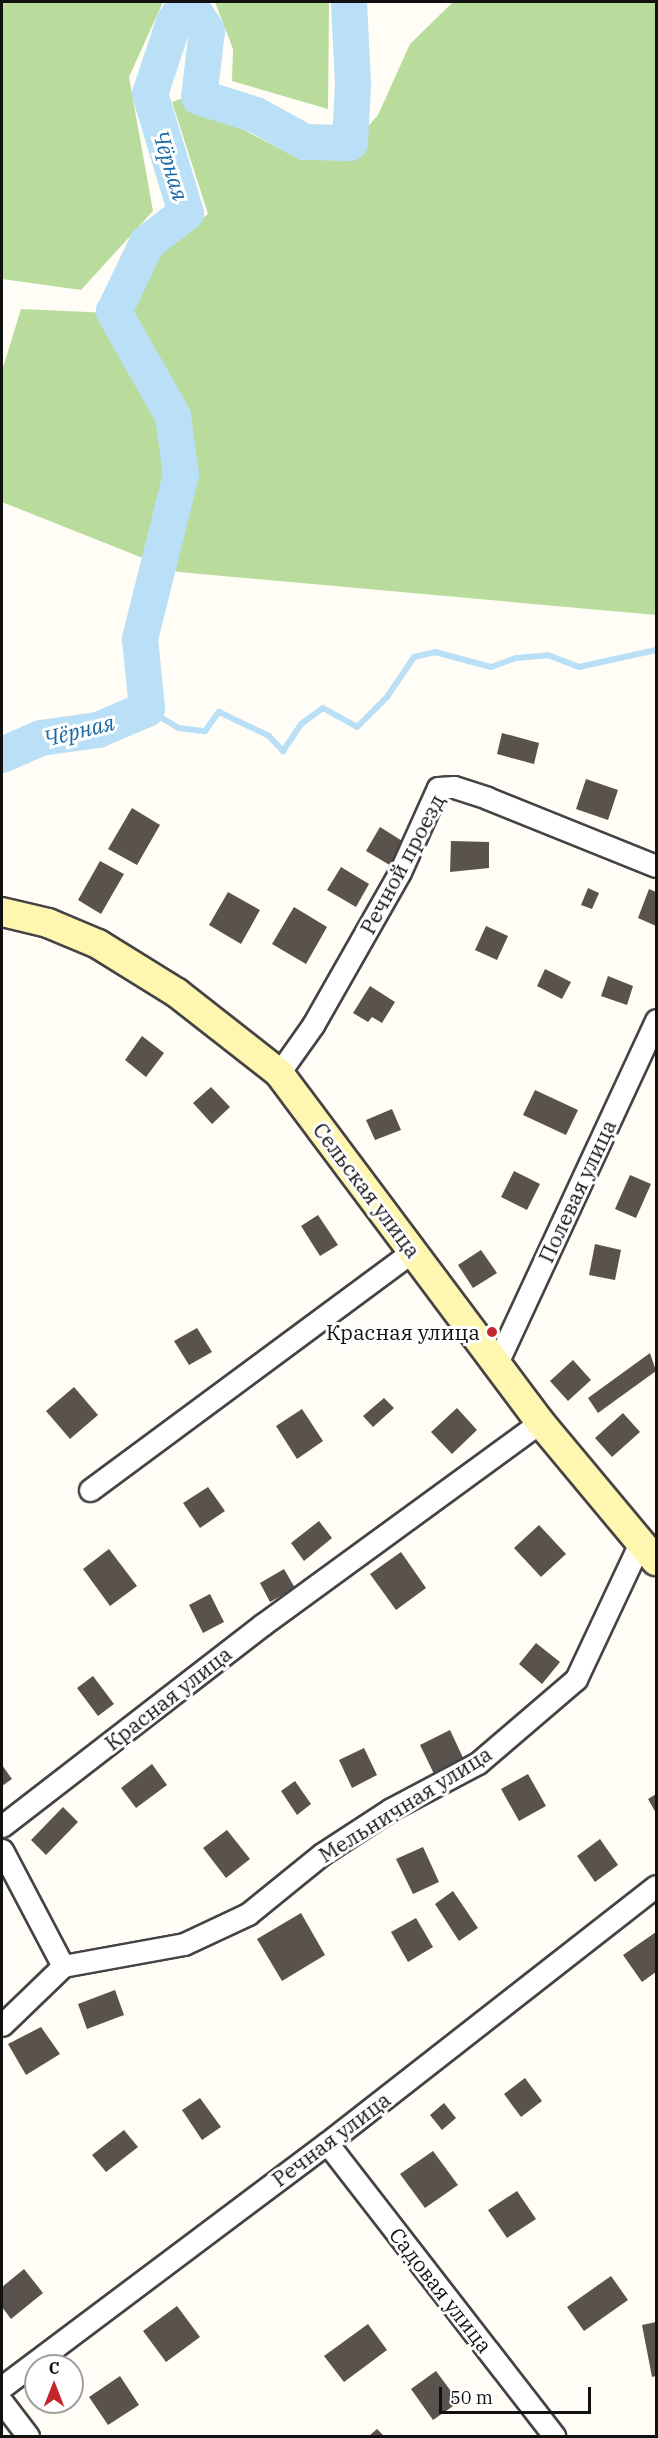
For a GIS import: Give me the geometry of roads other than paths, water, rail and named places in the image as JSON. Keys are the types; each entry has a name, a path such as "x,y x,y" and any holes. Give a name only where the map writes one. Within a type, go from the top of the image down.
{"main road":[{"name":"Сельская улица","path":"2,912 48,923 98,944 177,993 279,1073 540,1422 648,1552"}],"street":[{"name":"Речной проезд","path":"279,1073 313,1025 400,872 438,788 454,787 487,798 657,866"},
{"name":"Полевая улица","path":"497,1363 657,1020"},
{"path":"90,1490 412,1251"},
{"name":"Красная улица","path":"2,1826 262,1625 540,1422"},
{"name":"Мельничная улица","path":"63,1966 184,1944 248,1914 322,1854 391,1809 478,1763 576,1679 648,1552"},
{"path":"2,1850 63,1966 2,2025"},
{"name":"Речная улица","path":"2,2387 327,2143 657,1886"},
{"name":"Садовая улица","path":"327,2143 555,2436"},
{"path":"2,2402 28,2436"}],"waterway":[{"name":"Чёрная","path":"2,755 41,738 98,730 147,709 140,639 181,475 173,416 114,312 147,243 186,213 150,94 174,22 182,10 195,13 207,31 199,97 256,115 305,142 350,143 353,84 349,2"},
{"path":"147,709 179,728 205,731 219,712 269,736 283,751 301,724 323,708 357,727 387,697 414,657 435,652 491,667 516,658 548,655 579,667 656,650"}],"place":[{"name":"Красная улица","path":"492,1332"}]}
